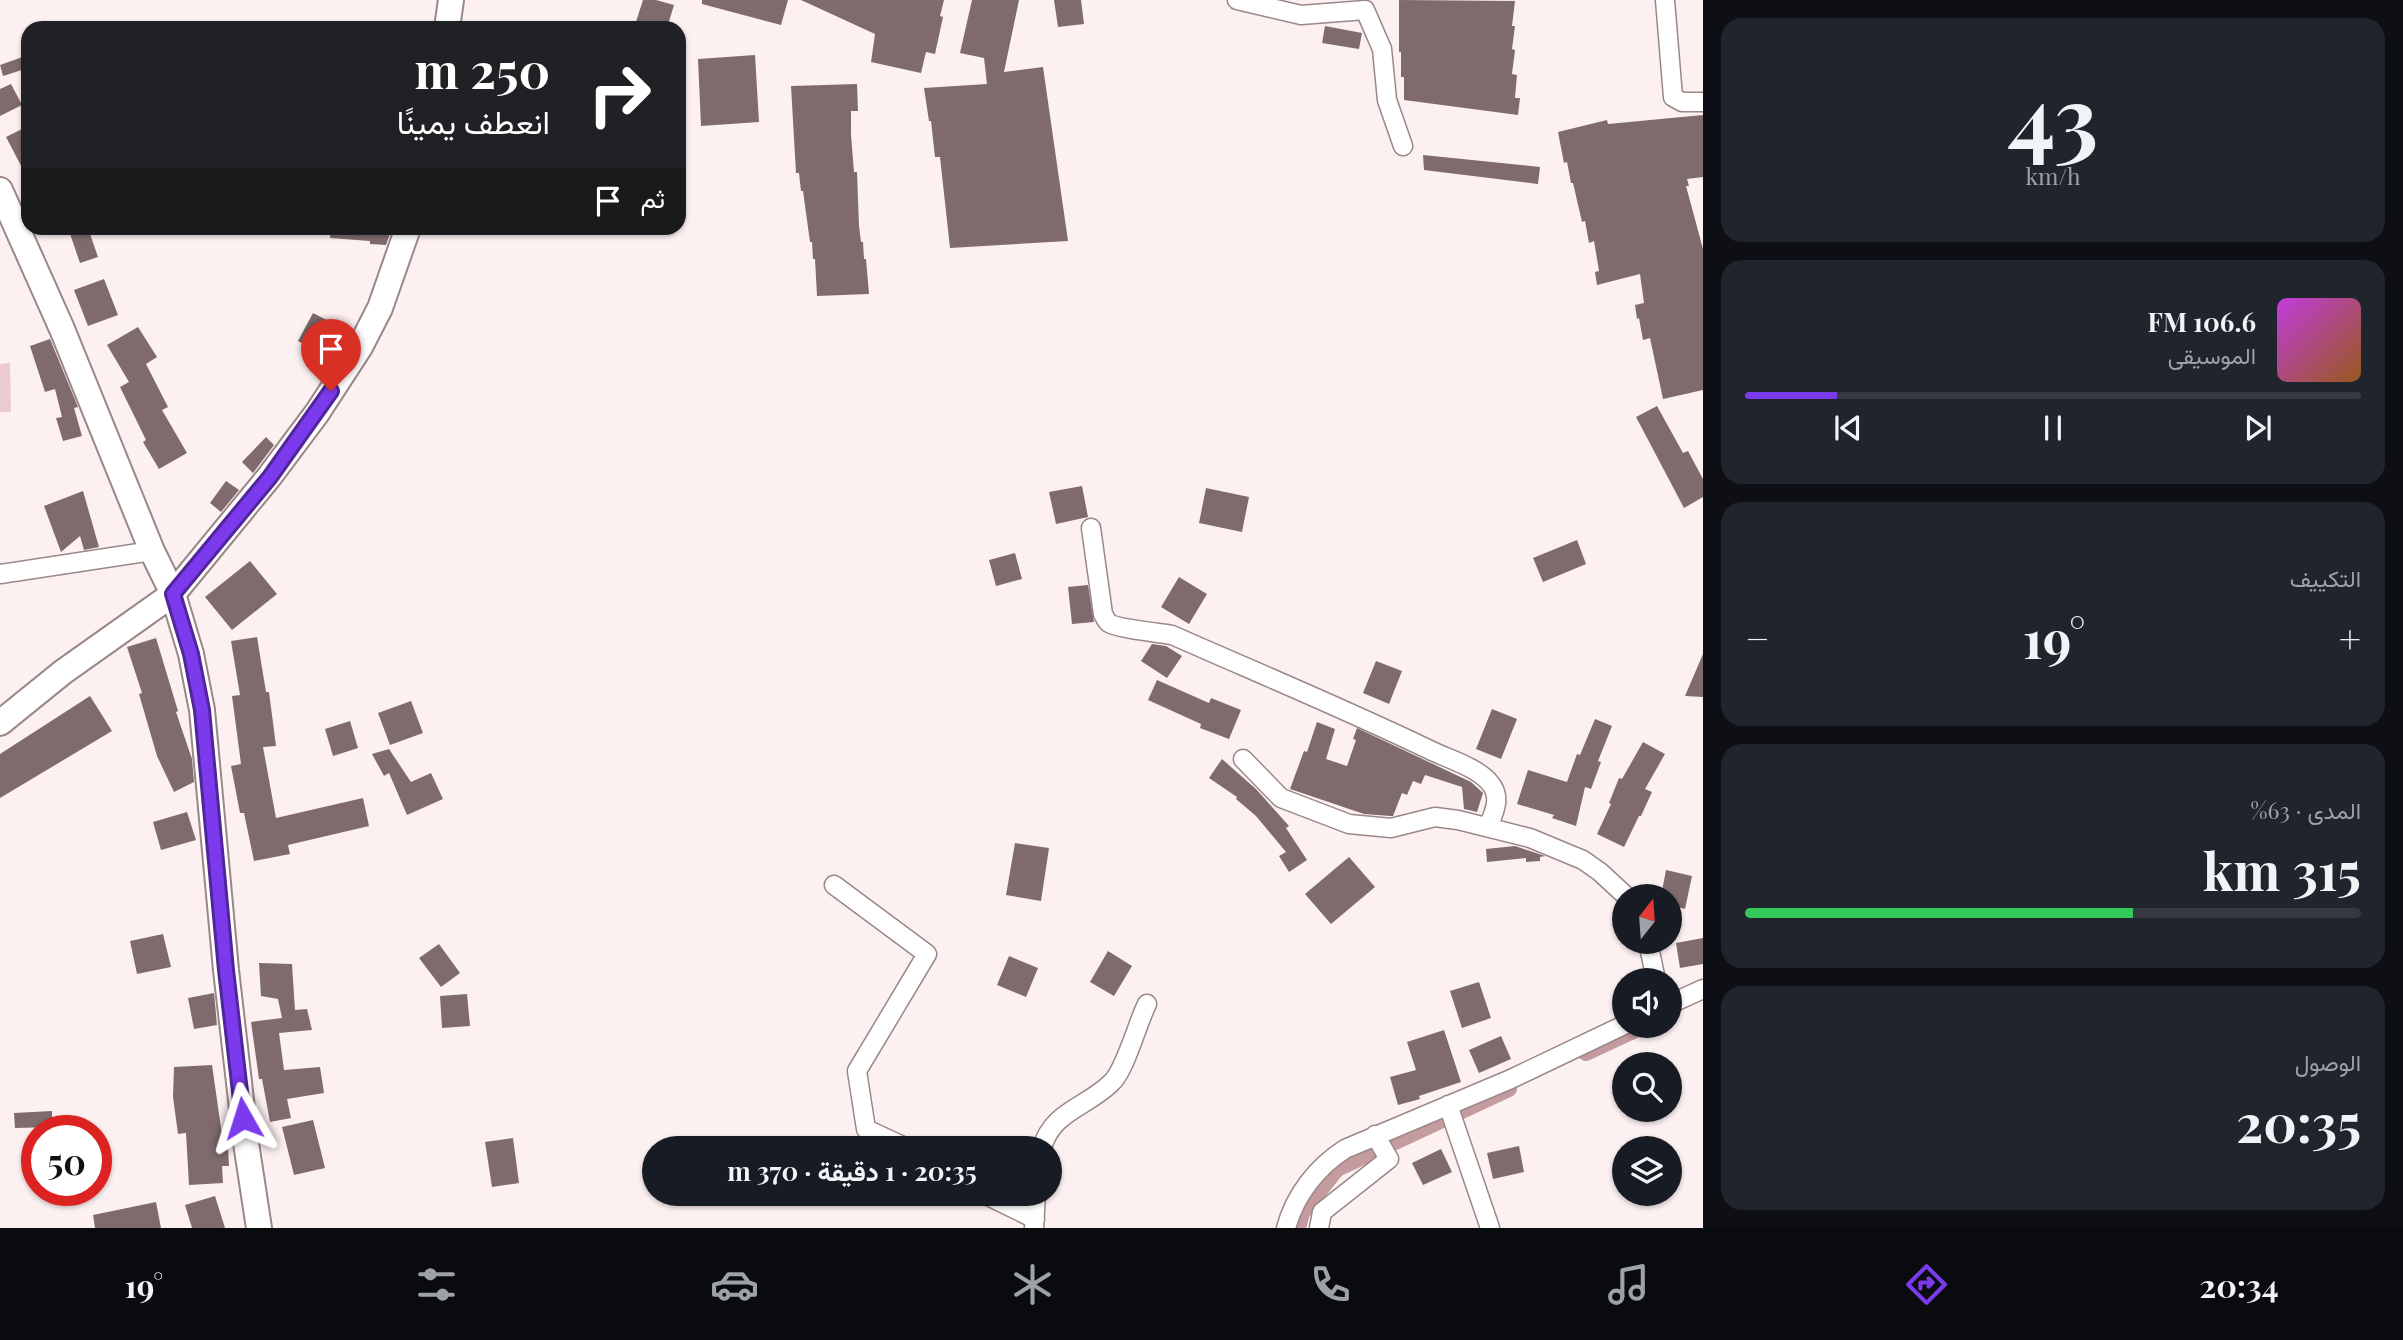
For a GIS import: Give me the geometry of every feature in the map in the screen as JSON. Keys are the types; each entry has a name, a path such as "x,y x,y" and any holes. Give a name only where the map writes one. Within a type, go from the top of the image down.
{"main road":[{"path":"448,21 451,0"},
{"path":"0,190 62,329 152,551 173,594 191,654 202,710 226,970 246,1143 259,1228"},
{"path":"0,723 63,672 173,594 270,477 317,413 360,347 380,308 406,235"}],"street":[{"path":"1237,0 1301,15 1364,5 1382,49 1387,100 1403,146"},
{"path":"1665,0 1673,97 1682,102 1703,102"},
{"path":"1091,528 1103,614 1107,622 1116,628 1172,635 1473,771 1489,782 1496,793 1496,809 1488,827"},
{"path":"0,574 152,551"},
{"path":"1243,759 1281,798 1349,824 1391,828 1434,817 1458,820 1530,838 1583,860 1613,884"},
{"path":"834,884 927,954 857,1071 866,1129 881,1136"},
{"path":"1682,999 1703,989"},
{"path":"1046,1136 1057,1120 1112,1083 1120,1071 1147,1004"},
{"path":"1286,1228 1296,1201 1328,1160 1345,1149 1511,1079 1612,1031"},
{"path":"1448,1105 1490,1228"},
{"path":"1319,1228 1322,1212 1389,1159 1375,1135"},
{"path":"1005,1206 1035,1223"}],"shaded area":[{"path":"10,363 11,412 0,412 0,364"}],"building":[{"path":"643,0 674,5 669,21 636,21"},
{"path":"702,0 788,0 781,25 702,4"},
{"path":"801,0 944,0 935,54 926,52 921,73 871,62 875,34"},
{"path":"972,0 1019,0 1004,72 1043,67 1068,241 950,248 940,157 935,157 924,88 987,84 984,58 960,53"},
{"path":"1054,0 1081,0 1084,24 1058,27"},
{"path":"1399,0 1515,1 1512,74 1517,75 1515,98 1520,98 1518,115 1404,100 1404,77 1401,77 1399,52"},
{"path":"1325,26 1362,33 1359,49 1322,43"},
{"path":"755,55 759,122 701,126 698,59"},
{"path":"21,58 21,70 3,76 0,65"},
{"path":"11,84 21,106 0,116 0,89"},
{"path":"857,84 858,111 851,111 851,135 854,172 857,172 859,226 866,259 869,294 817,296 815,259 803,191 799,173 796,173 791,86"},
{"path":"1703,115 1703,177 1687,179 1689,186 1686,186 1703,249 1703,390 1663,399 1650,338 1643,340 1639,318 1637,319 1635,305 1644,303 1640,274 1597,285 1595,272 1599,271 1594,241 1589,243 1585,221 1582,222 1567,162 1564,163 1558,132 1607,120 1608,124"},
{"path":"21,130 21,166 6,137"},
{"path":"1423,155 1540,167 1538,184 1424,170"},
{"path":"70,235 90,235 98,257 80,263"},
{"path":"330,235 390,235 386,245 330,238"},
{"path":"104,279 118,315 88,326 74,290"},
{"path":"313,313 350,332 334,360 298,341"},
{"path":"138,327 157,357 146,364 168,407 162,410 187,453 159,469 143,442 146,440 120,387 129,382 107,345"},
{"path":"50,339 78,407 74,408 82,436 63,441 56,418 62,417 55,389 45,392 30,346"},
{"path":"1657,406 1683,453 1688,451 1703,479 1703,497 1684,508 1636,417"},
{"path":"266,437 274,445 253,473 242,462"},
{"path":"226,481 239,490 221,512 210,503"},
{"path":"1082,486 1088,517 1056,524 1049,492"},
{"path":"1206,488 1249,497 1242,532 1199,523"},
{"path":"83,491 99,547 84,550 80,536 61,552 44,506"},
{"path":"1577,540 1586,564 1543,582 1533,558"},
{"path":"1015,553 1022,579 996,586 989,560"},
{"path":"250,561 277,594 232,630 205,597"},
{"path":"1179,577 1207,594 1189,624 1161,607"},
{"path":"1088,585 1094,622 1072,624 1068,587"},
{"path":"257,637 266,692 269,692 276,746 263,747 276,818 363,798 369,826 288,845 290,854 254,861 244,813 240,813 231,766 241,764 232,696 240,695 231,641"},
{"path":"156,638 192,759 194,782 174,792 157,756 139,694 142,693 127,647"},
{"path":"1152,644 1166,646 1182,656 1167,678 1141,661"},
{"path":"1703,654 1703,697 1685,696"},
{"path":"1376,661 1402,671 1389,704 1363,693"},
{"path":"1157,680 1209,703 1211,698 1241,710 1229,739 1200,728 1201,724 1148,700"},
{"path":"90,696 112,731 0,798 0,754"},
{"path":"411,701 423,733 390,745 378,713"},
{"path":"1492,709 1517,719 1501,759 1476,749"},
{"path":"1595,719 1612,726 1598,761 1601,762 1591,789 1585,787 1576,826 1552,818 1554,815 1517,804 1528,770 1567,782 1577,754 1580,755"},
{"path":"350,721 358,748 333,756 325,729"},
{"path":"1317,722 1335,729 1326,759 1347,766 1357,728 1471,782 1483,793 1477,812 1464,809 1462,787 1425,775 1421,784 1413,781 1407,795 1402,793 1393,816 1364,814 1290,789"},
{"path":"1643,742 1665,754 1645,789 1652,792 1624,847 1597,834 1619,778 1622,779"},
{"path":"389,749 411,782 431,773 443,799 407,815 389,773 384,776 372,754"},
{"path":"1222,759 1257,790 1289,826 1286,828 1307,860 1289,872 1279,856 1286,852 1256,816 1236,799 1237,797 1209,778"},
{"path":"187,812 196,840 161,850 153,822"},
{"path":"1015,843 1049,848 1041,901 1006,895"},
{"path":"1515,846 1545,856 1540,857 1540,861 1526,862 1526,858 1487,862 1486,849"},
{"path":"1349,857 1375,887 1331,924 1305,894"},
{"path":"1666,870 1692,876 1685,909 1682,908 1682,884 1663,884"},
{"path":"163,934 171,967 137,974 130,941"},
{"path":"1703,938 1703,964 1680,968 1678,954 1682,954 1682,942"},
{"path":"439,944 460,973 441,987 419,958"},
{"path":"1108,951 1132,966 1114,996 1090,982"},
{"path":"1009,956 1038,968 1026,997 997,985"},
{"path":"259,963 292,964 295,1010 307,1009 312,1030 279,1033 284,1070 320,1067 324,1093 287,1099 291,1118 270,1122 262,1079 259,1079 251,1022 282,1018 278,999 261,996"},
{"path":"1479,982 1491,1018 1462,1028 1450,991"},
{"path":"214,993 217,1025 194,1029 188,998"},
{"path":"467,994 470,1026 442,1028 440,996"},
{"path":"1444,1030 1461,1082 1398,1105 1390,1077 1416,1070 1407,1042"},
{"path":"1501,1036 1511,1059 1479,1073 1469,1050"},
{"path":"212,1065 224,1149 228,1148 229,1166 222,1166 223,1183 189,1185 186,1133 178,1134 173,1097 174,1067"},
{"path":"52,1111 52,1115 21,1115 21,1128 15,1128 14,1113"},
{"path":"313,1120 325,1168 294,1175 282,1127"},
{"path":"513,1138 519,1183 492,1187 485,1142"},
{"path":"1519,1146 1524,1172 1493,1179 1487,1153"},
{"path":"1441,1149 1452,1172 1423,1185 1412,1163"},
{"path":"215,1196 225,1228 192,1228 185,1205"},
{"path":"156,1202 161,1228 95,1228 93,1215"}],"waterway":[{"path":"1586,1053 1618,1038"},
{"path":"1298,1228 1302,1213 1337,1169 1509,1089"}],"route":[{"path":"243,1118 226,970 202,710 191,654 173,594 270,477 331,391"}]}
